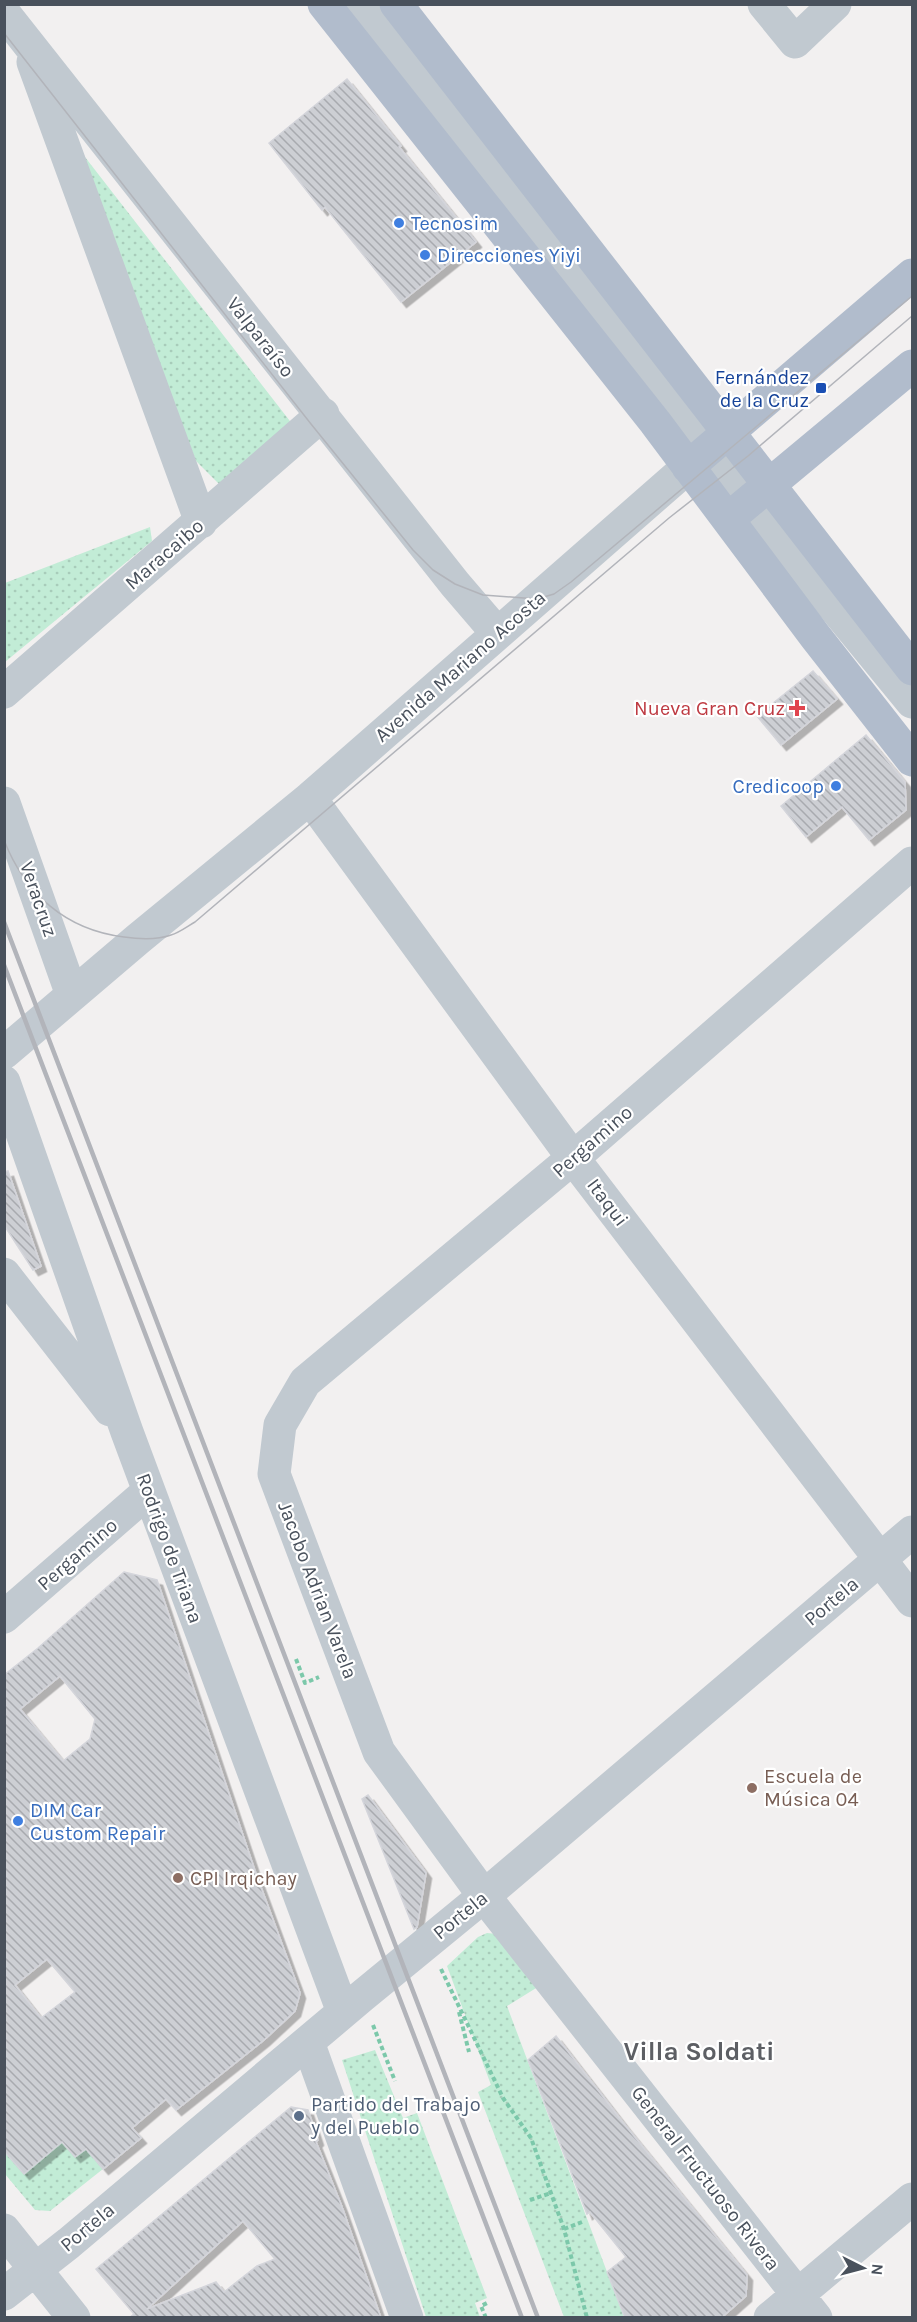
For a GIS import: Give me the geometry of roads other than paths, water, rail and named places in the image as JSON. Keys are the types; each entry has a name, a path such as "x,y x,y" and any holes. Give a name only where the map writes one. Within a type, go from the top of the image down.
{"main road":[{"path":"324,4 384,17 749,501 912,669"},
{"path":"384,17 749,501 815,636 912,760"},
{"name":"Avenida Mariano Acosta","path":"709,449 912,275"},
{"path":"749,501 912,366"}],"street":[{"path":"764,4 795,42 835,4"},
{"name":"Valparaíso","path":"4,13 455,584 497,633"},
{"name":"Valparaíso","path":"26,40 201,522"},
{"name":"Maracaibo","path":"4,692 323,414"},
{"name":"Avenida Mariano Acosta","path":"4,1053 310,798 709,449"},
{"path":"749,501 912,702"},
{"name":"Itaqui","path":"310,798 573,1158 912,1601"},
{"name":"Veracruz","path":"4,803 72,995"},
{"name":"Pergamino","path":"280,1425 305,1382 573,1158 912,863"},
{"name":"Rodrigo de Triana","path":"4,1082 149,1491 352,2004"},
{"path":"4,1274 127,1432"},
{"name":"Jacobo Adrian Varela","path":"280,1425 274,1474 379,1752"},
{"name":"Pergamino","path":"4,1617 149,1491"},
{"name":"Portela","path":"4,2294 484,1896 912,1532"},
{"name":"General Fructuoso Rivera","path":"379,1752 484,1896 806,2306"},
{"path":"308,2042 407,2318"},
{"path":"770,2318 806,2306 912,2199"},
{"path":"4,2230 74,2318"}],"tram line":[{"path":"4,33 311,424 413,550 433,570 455,584 483,595 537,599 554,594 912,296"},
{"path":"4,840 23,877 36,893 66,917 103,933 129,938 160,938 180,931 195,922 669,518 748,456 912,316"}],"railway":[{"path":"4,922 538,2318"},
{"path":"4,965 522,2318"}],"place":[{"name":"Tecnosim","path":"399,223"},
{"name":"Direcciones Yiyi","path":"425,255"},
{"name":"Fernández de la Cruz","path":"821,388"},
{"name":"Nueva Gran Cruz","path":"797,708"},
{"name":"Credicoop","path":"836,786"},
{"name":"Escuela de Música 04","path":"752,1788"},
{"name":"DIM Car Custom Repair","path":"18,1821"},
{"name":"CPI Irqichay","path":"178,1878"},
{"name":"Partido del Trabajo y del Pueblo","path":"299,2116"}],"district":[{"name":"Villa Soldati","path":"699,2051"}]}
